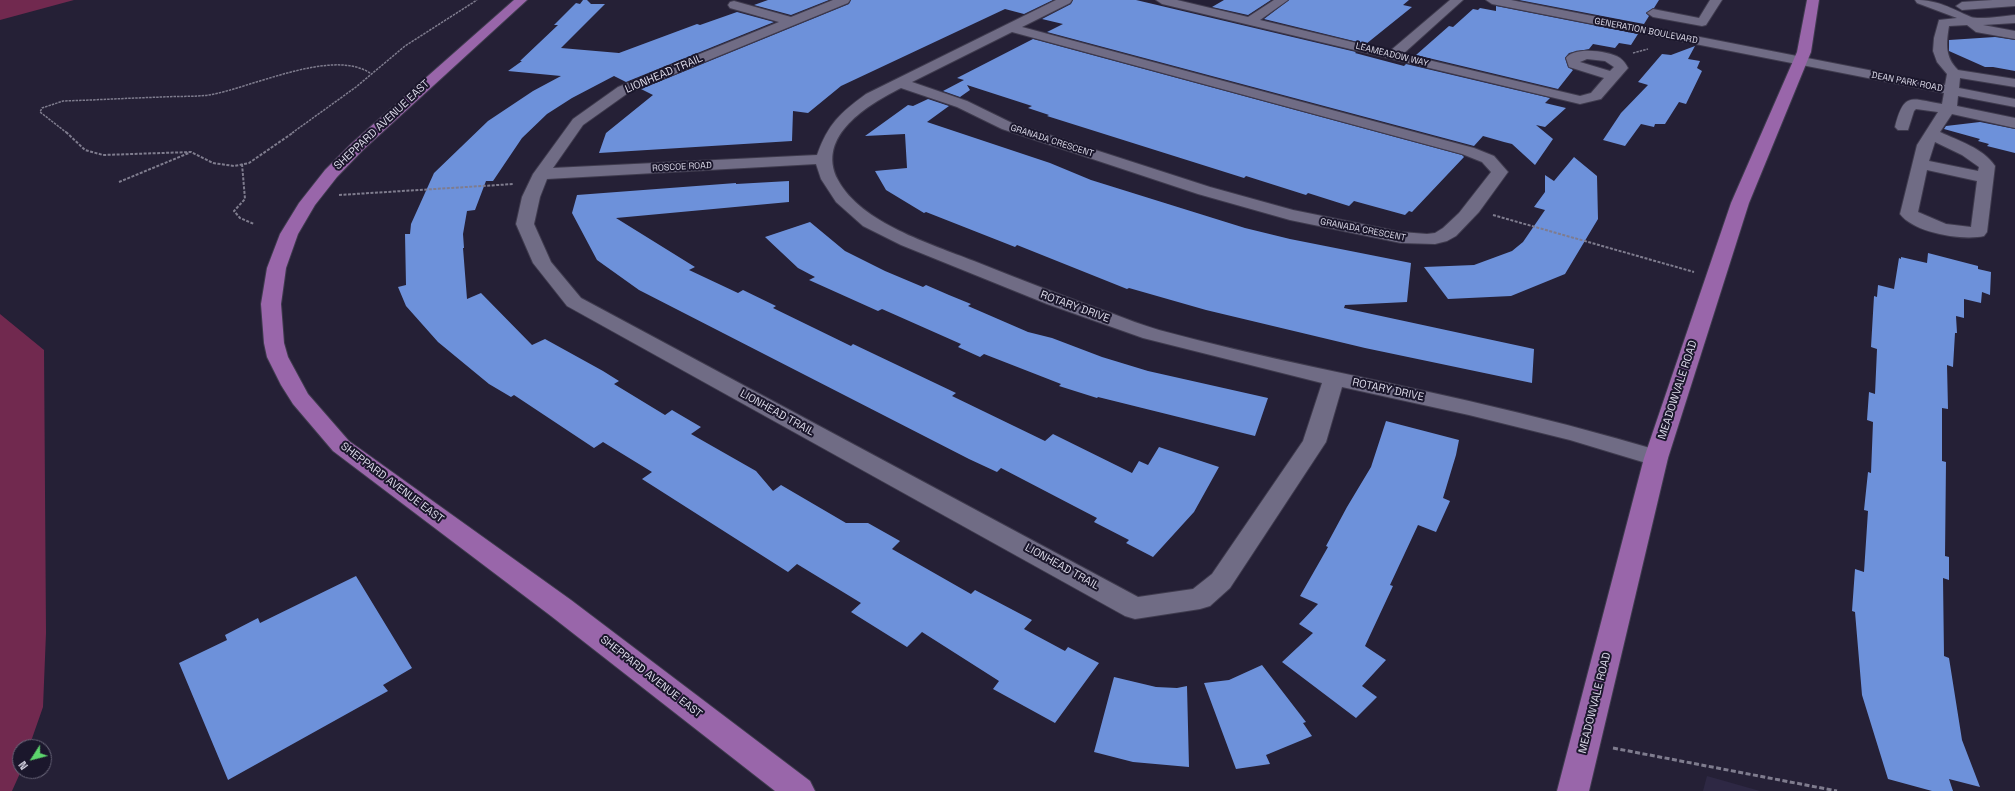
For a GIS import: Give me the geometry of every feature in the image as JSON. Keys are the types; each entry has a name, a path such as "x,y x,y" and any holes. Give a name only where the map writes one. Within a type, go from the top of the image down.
{"main road":[{"name":"SHEPPARD AVENUE EAST","path":"521,0 351,151 332,171 312,197 282,248 272,280 270,314 274,344 284,370 298,396 320,425 341,446 561,608 799,791"},
{"name":"MEADOWVALE ROAD","path":"1573,791 1656,458 1740,204 1785,99 1799,60 1804,52 1813,0"}],"street":[{"name":"LIONHEAD TRAIL","path":"844,0 624,90 578,122 539,178 530,197 525,224 542,263 574,302 1135,608 1200,599 1221,581 1314,442 1334,379"},
{"path":"824,159 832,134 849,114 871,97 1066,0"},
{"name":"LEAMEADOW WAY","path":"1162,0 1580,100 1588,100 1597,96 1621,68 1621,66 1610,59"},
{"path":"1250,21 1282,0"},
{"path":"1393,55 1457,0"},
{"name":"GENERATION BOULEVARD","path":"1492,0 1799,60"},
{"path":"1653,13 1702,22 1716,0"},
{"path":"1921,0 1960,15 1981,29 2015,35"},
{"path":"1948,0 1996,20"},
{"path":"1962,6 2015,2"},
{"path":"734,5 790,21"},
{"path":"2015,19 1943,24 1938,49 1944,65 1954,73 2015,84"},
{"name":"GRANADA CRESCENT","path":"900,82 962,104 1006,126 1263,209 1336,226 1410,239 1440,237 1460,222 1500,172 1488,159 1468,151 1011,28"},
{"path":"1610,59 1583,55 1573,58 1572,61 1574,64 1581,67 1613,76"},
{"name":"DEAN PARK ROAD","path":"1799,60 2015,102"},
{"path":"1931,134 1980,158 1987,166 1978,232 1964,233 1944,229 1923,223 1909,214 1925,145 1931,134 1939,120 1949,109 1954,73"},
{"path":"1903,127 1908,109 1913,104 1949,109 2015,123"},
{"name":"ROSCOE ROAD","path":"539,178 824,159"},
{"name":"ROTARY DRIVE","path":"824,159 829,179 842,198 869,222 908,242 1054,300 1150,334 1334,379 1484,412 1575,434 1656,458"},
{"path":"1921,164 1986,178"}],"path":[{"path":"370,74 361,67 348,64 328,65 263,79 209,95 64,101 42,108 40,112 59,126 85,150 103,155 191,152 213,163 234,166 249,163 344,96 405,46 477,0"},
{"path":"1610,59 1650,49"},
{"path":"119,182 191,152"},
{"path":"242,164 245,199 234,212 236,216 254,224"},
{"path":"312,197 539,178"},
{"path":"1471,208 1658,260 1715,279"},
{"path":"1585,742 1837,791"}],"shaded area":[{"path":"0,0 74,0 0,20"},
{"path":"0,314 44,350 46,633 43,707 32,739 12,739 12,779 17,779 12,791 0,791"},
{"path":"1707,776 1760,791 1703,791"}],"building":[{"path":"583,0 587,0 591,4 605,4 561,48 619,53 697,24 700,25 737,12 774,22 626,82 614,76 572,98 547,114 522,138 493,181 486,181 475,210 467,211 463,234 463,248 467,299 481,293 532,345 545,339 619,381 614,384 665,415 672,410 701,427 691,434 756,471 773,491 781,485 846,523 868,523 900,541 892,549 971,594 975,590 1032,620 1024,629 1065,651 1068,647 1099,663 1055,723 993,689 999,681 922,632 907,647 851,612 861,603 797,564 788,572 642,479 652,472 603,442 594,448 514,395 511,397 489,384 438,342 406,306 398,287 406,285 405,234 410,234 411,224 434,173 488,121 533,91 561,76 508,71 522,61 520,61 558,25 554,25 576,3 580,4"},
{"path":"768,0 829,0 791,15 754,5"},
{"path":"851,0 1053,0 1024,14 1005,9 841,86 808,113 793,111 792,141 599,153 606,133 653,95 641,89 849,4"},
{"path":"1073,0 1136,0 1356,52 1355,53 1404,66 1406,64 1550,98 1545,103 1566,108 1545,127 1536,125 1553,139 1535,165 1512,144 1483,136 1474,146 1047,32 1063,24 1042,19 1071,4"},
{"path":"1224,0 1271,0 1248,15 1212,7"},
{"path":"1289,0 1409,0 1403,5 1412,7 1366,44 1264,19"},
{"path":"1519,0 1659,0 1654,8 1646,13 1649,16 1644,24"},
{"path":"1496,6 1638,34 1631,45 1619,43 1615,48 1593,44 1589,49 1569,53 1565,58 1568,67 1573,70 1558,89 1416,55 1449,26 1453,27 1473,9 1478,10 1480,8 1496,11"},
{"path":"1995,37 2015,40 2015,71 1985,67 1949,51 1949,40"},
{"path":"1033,39 1462,155 1464,157 1412,212 1409,211 1405,215 1354,201 1349,206 1308,193 1306,195 1246,176 1244,178 1047,116 1049,115 1028,108 1032,106 967,85 970,90 960,97 943,91 964,80 957,78"},
{"path":"1695,46 1688,59 1700,61 1697,68 1702,71 1686,104 1679,102 1665,124 1655,124 1654,127 1641,124 1625,146 1603,140 1621,113 1648,85 1638,82 1662,54 1671,55"},
{"path":"928,99 949,106 927,122 1050,163 1091,180 1245,228 1290,239 1411,263 1407,302 1345,305 1344,308 1534,349 1532,383 1365,348 1206,310 1129,288 1127,289 1017,245 1015,247 926,212 924,213 886,190 875,171 907,168 905,134 865,136 908,105 913,106"},
{"path":"1980,122 2015,129 2015,153 1987,146 1989,144 1978,141 1980,139 1944,129 1946,126"},
{"path":"1574,157 1597,176 1598,219 1565,274 1511,296 1448,299 1424,267 1474,265 1512,251 1523,242 1545,210 1534,207 1545,192 1545,175 1554,181"},
{"path":"789,181 789,202 616,218 695,267 689,270 738,293 743,290 776,306 773,308 851,346 853,344 956,393 952,396 1045,441 1053,434 1132,473 1139,461 1148,465 1159,447 1219,467 1194,512 1153,557 1126,543 1129,540 1094,522 1097,518 1001,468 997,472 969,459 639,290 597,260 572,213 577,195 736,183"},
{"path":"810,222 845,251 885,271 923,287 926,285 971,304 968,306 1028,332 1052,338 1102,357 1148,371 1268,398 1255,436 1098,397 1097,398 1059,386 1061,384 984,354 980,357 958,347 961,344 882,309 878,311 809,280 815,277 798,268 765,237"},
{"path":"1928,253 1978,266 1978,269 1991,272 1990,295 1982,292 1981,303 1964,299 1964,318 1956,316 1957,333 1955,333 1953,367 1947,365 1948,409 1942,408 1942,461 1946,462 1945,556 1949,557 1949,580 1943,578 1944,656 1949,658 1962,740 1980,787 1949,779 1953,791 1932,791 1888,779 1862,695 1855,612 1852,611 1855,569 1864,572 1868,511 1864,510 1868,472 1871,473 1873,422 1867,420 1869,392 1875,394 1877,349 1871,347 1874,296 1877,297 1878,285 1894,289 1899,258 1901,259 1901,257 1927,263"},
{"path":"1386,421 1459,440 1443,498 1450,501 1436,532 1418,525 1390,585 1393,586 1365,646 1386,660 1362,686 1377,697 1356,718 1282,662 1313,633 1299,624 1318,604 1300,596 1328,547 1326,546 1347,507 1371,467"},
{"path":"356,576 412,668 383,685 388,691 228,780 179,663 227,640 225,635 258,618 260,623"},
{"path":"1262,665 1306,722 1303,723 1312,736 1266,755 1270,764 1236,769 1204,683 1229,680"},
{"path":"1114,677 1156,687 1177,688 1187,686 1189,767 1133,762 1094,752"}]}
